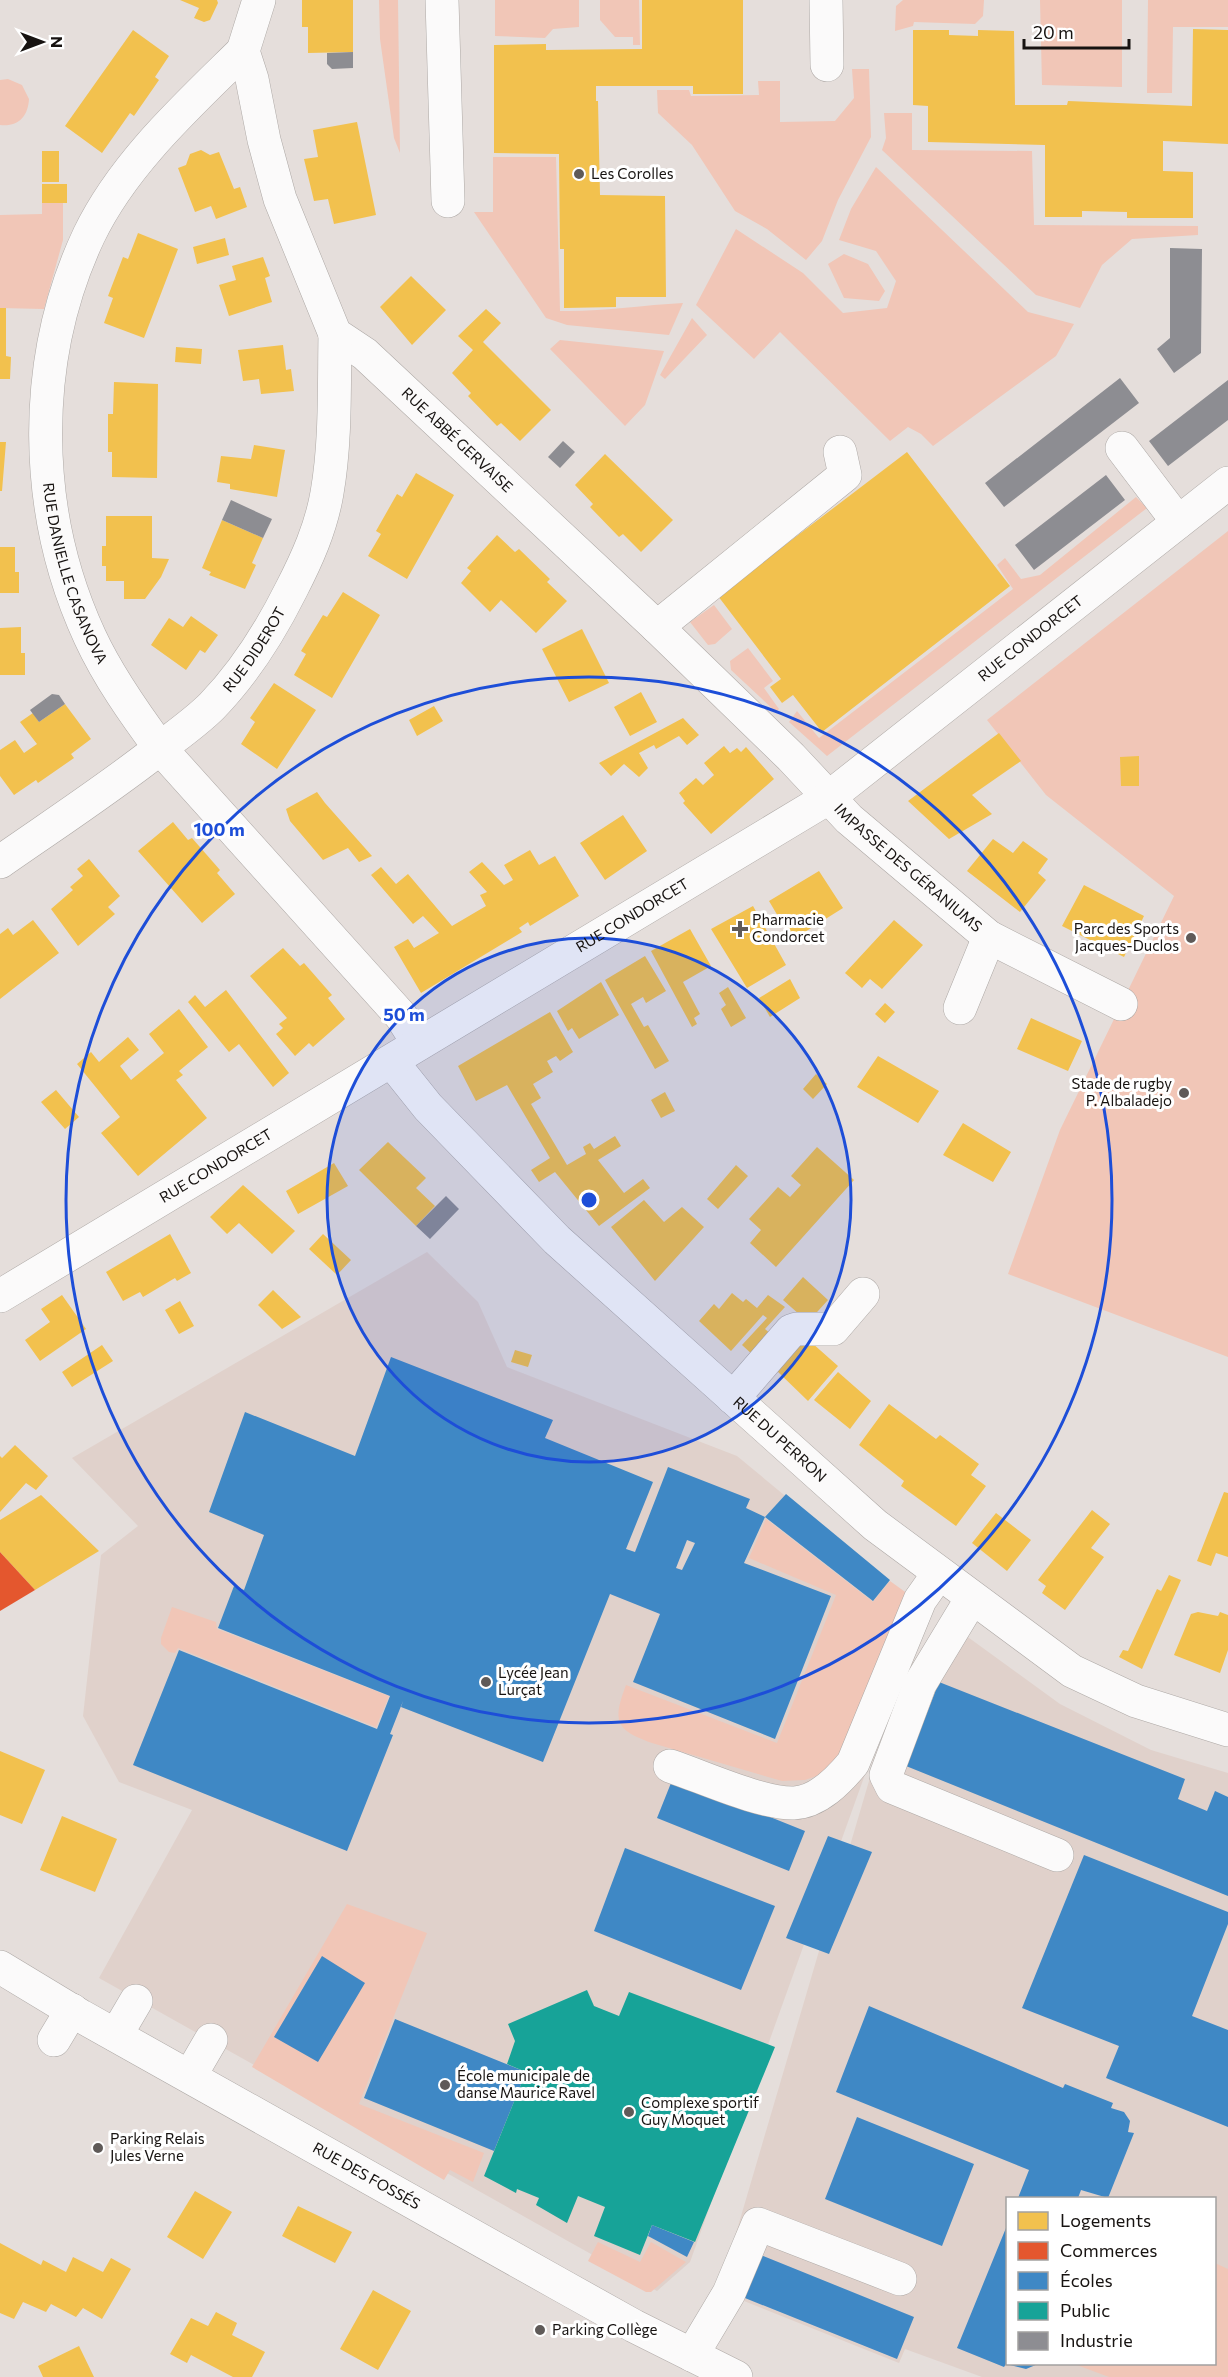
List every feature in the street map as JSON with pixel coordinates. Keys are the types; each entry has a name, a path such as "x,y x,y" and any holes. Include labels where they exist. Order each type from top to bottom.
{"street":[{"path":"259,0 243,51 252,79 264,140 280,199 335,334"},
{"path":"442,0 448,201"},
{"path":"826,0 827,65"},
{"name":"RUE DANIELLE CASANOVA","path":"243,51 164,131 121,185 90,235 62,313 48,376 45,448 50,501 69,583 90,637 111,675 160,748 401,1016 418,1042"},
{"name":"RUE ABBÉ GERVAISE","path":"335,334 365,354 657,627 791,757 828,798"},
{"name":"RUE DIDEROT","path":"0,862 160,748 212,706 250,662 279,615 305,563 319,528 327,494 333,444 335,334"},
{"path":"1122,448 1178,522"},
{"path":"657,627 845,475 840,452"},
{"name":"RUE CONDORCET","path":"0,1296 392,1062 418,1042 828,798 1228,483"},
{"name":"IMPASSE DES GÉRANIUMS","path":"828,798 849,819 989,937 1121,1004"},
{"name":"IMPASSE DES GÉRANIUMS","path":"960,1008 989,937"},
{"name":"RUE DU PERRON","path":"392,1062 428,1107 557,1240 875,1525 1072,1671 1136,1701 1228,1730"},
{"path":"733,1398 791,1331 833,1329 862,1294"},
{"path":"670,1766 774,1801 796,1803 836,1784 853,1763 920,1600 939,1573"},
{"path":"972,1598 920,1684 886,1775 892,1787 1057,1855"},
{"name":"RUE DES FOSSÉS","path":"0,1967 116,2035 634,2326 736,2377"},
{"path":"116,2035 136,2001"},
{"path":"54,2040 72,2010"},
{"path":"190,2076 211,2040"},
{"path":"692,2355 729,2293 758,2224 900,2279"}],"shaded area":[{"path":"379,0 398,0 400,153 394,138 380,39"},
{"path":"495,0 579,0 579,27 553,29 545,38 495,36"},
{"path":"600,0 639,0 640,45 633,45 633,37 615,37 600,20"},
{"path":"903,0 984,0 983,16 975,24 914,22 913,26 895,31 896,6"},
{"path":"1040,0 1122,0 1122,87 1042,85"},
{"path":"1148,0 1228,0 1228,27 1173,27 1172,93 1147,93"},
{"path":"852,69 869,69 871,137 838,200 822,241 806,260 767,229 735,211 692,145 658,113 657,90 689,90 691,96 759,95 758,81 780,81 780,122 835,121 854,98"},
{"path":"8,79 22,85 29,99 27,111 21,120 12,124 0,125 0,80"},
{"path":"884,113 912,113 912,150 1032,151 1034,225 1198,226 1198,235 1132,239 1102,265 1080,308 1036,295 882,150 886,138"},
{"path":"493,157 556,157 560,311 683,303 669,335 567,325 546,318 474,212 493,212"},
{"path":"876,167 1028,312 1074,324 1056,356 933,446 921,434 908,427 890,441 780,332 754,359 696,305 736,229 803,273 843,313 887,308 896,281 876,251 839,240 851,209"},
{"path":"42,203 63,203 63,240 44,309 0,308 0,215 42,214"},
{"path":"844,254 868,264 885,291 879,301 844,298 828,264"},
{"path":"692,318 707,335 665,379 660,375"},
{"path":"560,340 664,351 645,405 625,426 550,349"},
{"path":"1136,497 1147,508 827,756 789,722 797,711 819,738 1013,589 997,565 1005,558 1021,579 1040,575"},
{"name":"Parc des Sports Jacques-Duclos","path":"1228,531 1228,1357 1008,1274 1060,1130 1174,896 1046,795 987,720"},
{"path":"714,605 732,629 715,644 708,645 690,622"},
{"path":"748,648 773,681 764,688 779,709 776,712 731,670 730,661"},
{"path":"427,1252 478,1302 507,1367 737,1456 929,1615 872,1755 690,2262 657,2291 99,1978 192,1810 119,1782 83,1716 101,1555 138,1526 72,1458"},
{"path":"766,1519 873,1602 890,1581 908,1594 846,1754 822,1774 805,1780 782,1781 652,1743 630,1733 620,1722 618,1715 626,1685 777,1743 836,1595 749,1558"},
{"path":"172,1607 216,1622 217,1629 389,1696 376,1727 178,1648 175,1653 169,1652 161,1644 161,1638"},
{"path":"943,1619 1060,1704 1151,1750 1228,1773 1228,2377 982,2377 905,2349 899,2363 719,2291 874,1764"},
{"path":"347,1904 427,1933 359,2104 484,2153 473,2182 450,2170 444,2180 252,2067"},
{"path":"598,2242 640,2262 651,2242 686,2262 651,2292 646,2292 588,2261"},
{"path":"1216,2263 1228,2269 1228,2377 1109,2377 1077,2365 1216,2365"}],"building: Logements":[{"path":"180,0 217,0 218,3 210,20 204,22 194,18 199,8"},
{"path":"302,0 353,0 353,52 308,53 308,27 302,27"},
{"name":"Les Corolles","path":"642,0 743,0 743,94 693,94 693,86 596,86 600,195 665,196 666,297 616,297 616,307 564,308 564,249 560,249 559,154 494,153 494,45 546,44 546,50 642,49"},
{"path":"1193,29 1228,30 1228,144 1163,141 1163,171 1193,172 1193,218 1127,218 1127,212 1082,211 1082,217 1045,217 1045,145 928,142 928,106 913,105 913,30 949,30 949,35 978,36 978,30 1014,31 1015,105 1067,105 1068,101 1192,106"},
{"path":"133,30 169,56 155,77 159,80 134,116 130,113 102,153 65,126"},
{"path":"357,122 376,215 334,224 328,199 314,201 304,159 318,157 313,130"},
{"path":"201,150 210,155 219,152 234,189 240,187 247,207 216,219 211,206 195,212 178,168 186,165 190,154"},
{"path":"42,151 59,151 59,182 42,182"},
{"path":"42,184 67,184 67,203 42,203"},
{"path":"138,233 178,249 144,338 104,323 113,298 108,296 123,257 128,259"},
{"path":"225,238 229,255 197,264 193,247"},
{"path":"263,257 270,276 265,278 272,302 229,316 219,285 236,280 232,266"},
{"path":"411,276 446,310 412,345 380,307"},
{"path":"0,308 6,308 6,356 11,357 10,379 0,379"},
{"path":"486,309 501,323 483,342 551,410 520,441 501,423 497,426 468,396 471,393 452,373 473,350 458,336"},
{"path":"283,345 286,370 291,369 294,391 261,394 259,379 243,381 238,350"},
{"path":"176,347 202,349 201,364 175,362"},
{"path":"114,382 158,384 157,478 112,477 112,452 108,452 108,414 113,414"},
{"path":"0,442 6,442 2,491 0,491"},
{"path":"254,445 285,450 277,497 230,489 230,484 217,482 221,456 251,459"},
{"path":"907,452 1010,586 822,732 793,695 782,703 770,687 781,679 718,596"},
{"path":"605,454 673,520 641,552 623,534 619,537 590,507 593,504 575,485"},
{"path":"416,473 454,495 407,579 368,556 381,534 376,531 397,494 402,497"},
{"path":"106,516 152,516 152,558 169,559 161,577 145,599 124,599 124,581 106,581 106,566 102,566 102,546 106,546"},
{"path":"222,520 263,538 252,563 256,565 245,589 209,575 211,572 202,568"},
{"path":"497,535 515,552 519,549 550,579 547,582 567,601 536,633 501,600 490,612 461,583 471,571 467,568"},
{"path":"0,547 15,547 15,572 19,572 19,593 0,593"},
{"path":"343,592 380,615 332,698 294,675 306,654 301,651 323,615 327,617"},
{"path":"191,616 218,635 205,653 200,650 186,670 151,645 169,618 183,627"},
{"path":"21,627 21,653 25,653 25,675 0,675 0,628"},
{"path":"582,629 609,683 569,702 542,649"},
{"path":"274,683 316,710 277,769 241,744 255,722 250,718"},
{"path":"641,692 657,722 630,736 614,707"},
{"path":"65,704 91,739 71,754 74,758 38,783 36,780 14,795 0,776 0,750 15,740 24,753 37,744 20,722 33,713 39,722"},
{"path":"434,706 443,721 417,736 409,720"},
{"path":"683,718 699,735 687,745 679,736 656,749 654,745 639,753 648,768 639,777 624,764 611,776 599,763"},
{"path":"999,733 1021,761 972,795 992,814 949,839 908,801"},
{"path":"724,746 730,753 737,748 741,752 746,747 774,779 711,834 683,803 685,801 679,793 696,778 703,785 714,775 704,763"},
{"path":"1139,756 1139,786 1121,786 1120,757"},
{"path":"317,792 372,856 359,862 348,848 323,860 290,821 286,809"},
{"path":"623,815 647,851 605,880 580,843"},
{"path":"173,822 188,840 192,838 220,870 217,873 235,894 202,923 138,851"},
{"path":"993,839 1013,853 1023,841 1048,859 1038,873 1046,880 1020,912 967,871"},
{"path":"530,850 539,865 555,856 579,896 530,926 528,922 519,928 522,932 421,993 394,947 408,939 414,948 439,933 423,916 413,924 371,875 381,867 396,884 408,874 452,926 486,906 480,895 487,892 469,872 482,862 504,885 513,880 504,865"},
{"path":"89,859 120,896 108,907 115,914 78,946 51,909 73,890 70,887 83,876 77,869"},
{"path":"819,871 843,908 792,940 769,901"},
{"path":"1084,885 1144,916 1124,957 1062,926"},
{"path":"753,906 786,965 747,988 711,929"},
{"path":"33,920 59,953 0,999 0,934 8,928 13,935"},
{"path":"894,920 923,945 882,989 870,979 862,988 845,973"},
{"path":"690,929 711,966 683,982 700,1014 694,1018 697,1024 692,1027 651,951"},
{"path":"283,948 300,966 304,963 332,995 328,998 345,1019 313,1047 309,1043 295,1056 276,1034 283,1028 279,1024 287,1018 250,976"},
{"path":"645,956 666,991 646,1003 643,997 631,1004 644,1027 648,1025 669,1061 655,1069 605,980"},
{"path":"790,979 800,998 770,1017 759,998"},
{"path":"601,982 619,1015 579,1039 572,1028 568,1031 557,1011"},
{"path":"728,987 746,1018 731,1027 721,1009 726,1005 719,993"},
{"path":"226,990 289,1073 273,1087 239,1044 229,1052 188,1002 195,995 205,1007"},
{"path":"885,1003 895,1012 885,1023 875,1014"},
{"path":"179,1009 208,1047 179,1071 183,1075 176,1080 207,1118 138,1176 101,1133 120,1117 77,1064 91,1052 99,1062 128,1037 139,1050 120,1066 131,1080 164,1053 149,1034"},
{"path":"550,1012 573,1052 560,1061 556,1056 547,1061 553,1072 533,1084 541,1098 531,1104 567,1165 586,1154 583,1147 590,1143 594,1149 615,1136 621,1146 598,1160 624,1193 643,1179 650,1188 599,1226 555,1172 539,1182 531,1170 550,1158 507,1085 476,1101 458,1066"},
{"path":"1031,1018 1082,1041 1068,1071 1017,1049"},
{"path":"878,1056 939,1091 918,1123 857,1087"},
{"path":"816,1074 827,1084 813,1099 803,1089"},
{"path":"56,1090 79,1117 65,1129 41,1102"},
{"path":"665,1092 675,1111 661,1118 651,1100"},
{"path":"963,1123 1011,1152 993,1182 943,1155"},
{"path":"388,1142 426,1178 416,1188 435,1206 416,1226 359,1170"},
{"path":"817,1147 854,1180 776,1267 750,1243 761,1230 749,1219 778,1187 790,1197 801,1185 791,1176"},
{"path":"334,1163 348,1186 298,1214 286,1191"},
{"path":"736,1165 748,1176 718,1209 707,1199"},
{"path":"243,1185 295,1231 272,1254 239,1223 227,1234 210,1217"},
{"path":"644,1200 664,1222 682,1207 704,1227 655,1281 611,1227"},
{"path":"170,1234 191,1273 177,1281 175,1278 143,1297 140,1292 123,1301 106,1272"},
{"path":"323,1234 351,1260 337,1275 309,1249"},
{"path":"803,1277 828,1300 808,1322 783,1300"},
{"path":"273,1290 301,1317 282,1329 258,1305"},
{"path":"732,1293 743,1302 746,1299 757,1308 768,1295 785,1307 765,1329 773,1336 754,1356 742,1345 767,1318 763,1315 731,1351 699,1321 714,1304 719,1309"},
{"path":"62,1295 86,1329 40,1361 25,1340 50,1322 41,1309"},
{"path":"180,1301 194,1326 179,1334 165,1310"},
{"path":"803,1335 838,1366 808,1401 775,1369"},
{"path":"102,1345 113,1361 72,1387 62,1372"},
{"path":"515,1350 532,1355 528,1367 511,1362"},
{"path":"838,1372 871,1401 850,1429 814,1400"},
{"path":"889,1404 936,1439 940,1435 979,1464 971,1475 986,1486 956,1526 901,1486 904,1481 859,1445"},
{"path":"15,1445 48,1476 36,1490 26,1483 0,1512 0,1456 2,1458"},
{"path":"1224,1492 1228,1493 1228,1557 1216,1553 1211,1566 1197,1561"},
{"path":"41,1495 99,1551 35,1590 0,1552 0,1520"},
{"path":"1092,1510 1110,1524 1091,1548 1104,1557 1065,1610 1042,1593 1046,1586 1038,1580"},
{"path":"996,1513 1031,1540 1007,1571 972,1543"},
{"path":"1169,1575 1181,1580 1142,1669 1119,1657 1123,1650 1128,1651 1157,1589 1161,1591"},
{"path":"1198,1612 1218,1616 1220,1612 1228,1615 1228,1650 1220,1673 1174,1655 1191,1614"},
{"path":"0,1751 45,1770 22,1824 0,1815"},
{"path":"62,1816 117,1839 95,1892 40,1870"},
{"path":"195,2191 232,2212 203,2259 167,2237"},
{"path":"298,2206 352,2232 335,2263 282,2236"},
{"path":"0,2243 41,2265 43,2260 66,2272 73,2257 103,2272 111,2258 131,2269 102,2319 83,2308 76,2317 51,2304 46,2312 23,2302 14,2319 0,2313"},
{"path":"373,2290 411,2311 378,2370 340,2349"},
{"path":"216,2312 237,2323 232,2335 265,2352 252,2377 233,2377 191,2355 187,2363 170,2354 191,2318 208,2326"},
{"path":"79,2346 94,2377 43,2377 38,2366"}],"building: Commerces":[{"path":"0,1552 35,1590 0,1611"}],"building: Écoles":[{"path":"391,1357 553,1420 545,1438 653,1482 626,1549 635,1552 668,1467 750,1499 746,1508 765,1517 744,1563 831,1596 775,1739 633,1682 660,1614 610,1594 543,1762 401,1707 403,1701 390,1734 393,1735 347,1851 133,1765 179,1650 377,1729 390,1696 218,1628 234,1586 244,1590 264,1535 209,1512 245,1412 355,1456","holes":["687,1540 695,1543 682,1570 676,1568"]},
{"path":"786,1494 890,1580 873,1601 765,1517"},
{"path":"939,1682 1185,1779 1178,1799 1207,1811 1215,1791 1228,1797 1228,1896 906,1766"},
{"path":"673,1778 805,1831 789,1871 657,1818"},
{"path":"828,1836 872,1852 829,1954 786,1938"},
{"path":"625,1848 775,1906 741,1990 594,1931"},
{"path":"1084,1855 1228,1912 1228,1924 1192,2016 1228,2030 1228,2127 1106,2078 1119,2046 1022,2008"},
{"path":"322,1956 365,1983 318,2062 274,2037"},
{"path":"869,2006 1063,2088 1065,2084 1113,2103 1111,2108 1124,2112 1130,2121 1128,2132 1134,2133 1108,2197 1081,2190 1078,2197 1018,2197 1029,2170 836,2092"},
{"name":"École municipale de danse Maurice Ravel","path":"395,2019 526,2072 494,2151 364,2098"},
{"path":"857,2117 974,2164 942,2246 825,2199"},
{"path":"652,2225 694,2242 687,2257 648,2236"},
{"path":"1006,2228 1006,2364 1004,2367 957,2348"},
{"path":"756,2253 914,2317 897,2359 740,2296"},
{"path":"1010,2365 1036,2365 1026,2369"}],"building: Public":[{"name":"Complexe sportif Guy Moquet","path":"587,1990 594,2006 619,2016 629,1992 775,2047 695,2242 652,2225 640,2255 594,2236 605,2207 578,2196 567,2223 536,2205 539,2198 517,2189 516,2193 484,2176 526,2072 507,2064 515,2041 508,2024"}],"building: Industrie":[{"path":"353,52 353,68 332,69 327,64 327,53"},
{"path":"1170,248 1202,249 1201,353 1174,373 1157,349 1170,338"},
{"path":"1120,378 1139,403 1004,507 985,483"},
{"path":"1228,380 1228,420 1168,466 1149,441"},
{"path":"563,441 575,452 560,468 548,457"},
{"path":"1106,475 1125,500 1034,570 1015,545"},
{"path":"231,500 272,519 263,538 222,520"},
{"path":"52,694 59,695 65,704 39,722 30,710"},
{"path":"446,1196 459,1209 430,1239 416,1226"}],"place":[{"name":"Les Corolles","path":"579,174"},
{"name":"Pharmacie Condorcet","path":"740,929"},
{"name":"Parc des Sports Jacques-Duclos","path":"1191,938"},
{"name":"Stade de rugby P. Albaladejo","path":"1184,1093"},
{"name":"Lycée Jean Lurçat","path":"486,1682"},
{"name":"École municipale de danse Maurice Ravel","path":"445,2085"},
{"name":"Complexe sportif Guy Moquet","path":"629,2112"},
{"name":"Parking Relais Jules Verne","path":"98,2148"},
{"name":"Parking Collège","path":"540,2330"}]}
